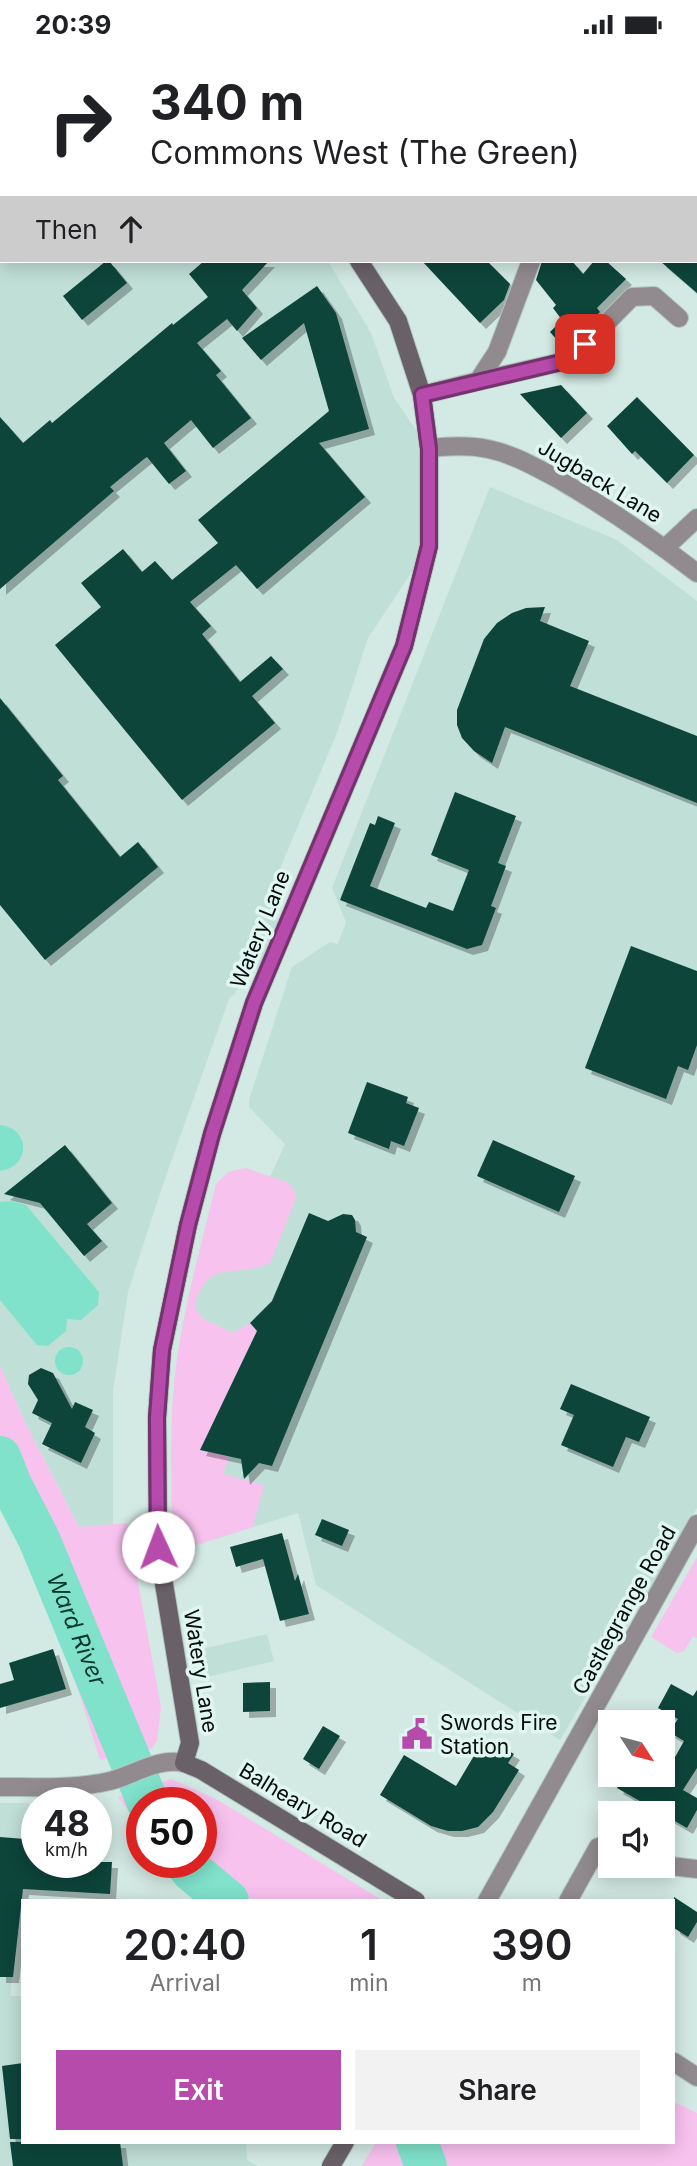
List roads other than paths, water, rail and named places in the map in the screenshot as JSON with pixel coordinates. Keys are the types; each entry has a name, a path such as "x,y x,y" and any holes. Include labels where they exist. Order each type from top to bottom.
{"main road":[{"name":"Watery Lane","path":"184,1763 190,1744 156,1524 157,1418 162,1350 171,1303 212,1134 254,1003 404,646 429,546 429,449 422,395 398,321 360,263"},
{"name":"Balheary Road","path":"184,1763 201,1770 413,1899"},
{"path":"331,2166 344,2144"}],"street":[{"path":"478,381 497,352 530,263"},
{"path":"422,395 570,360 632,297 654,296 679,318"},
{"name":"Jugback Lane","path":"429,449 450,446 488,449 523,460 583,494 665,548 697,573"},
{"path":"665,548 697,518"},
{"name":"Castlegrange Road","path":"488,1899 697,1524"},
{"name":"Balheary Road","path":"0,1787 111,1781 161,1763 184,1763"},
{"path":"569,1899 598,1847"},
{"path":"675,1866 697,1869"},
{"path":"675,2063 697,2077"}],"waterway":[{"name":"Ward River","path":"0,1457 39,1539 141,1787"},
{"name":"Ward River","path":"200,1878 226,1899"},
{"name":"Ward River","path":"418,2144 426,2166"}],"place":[{"name":"Swords Fire Station","path":"417,1734"}]}
